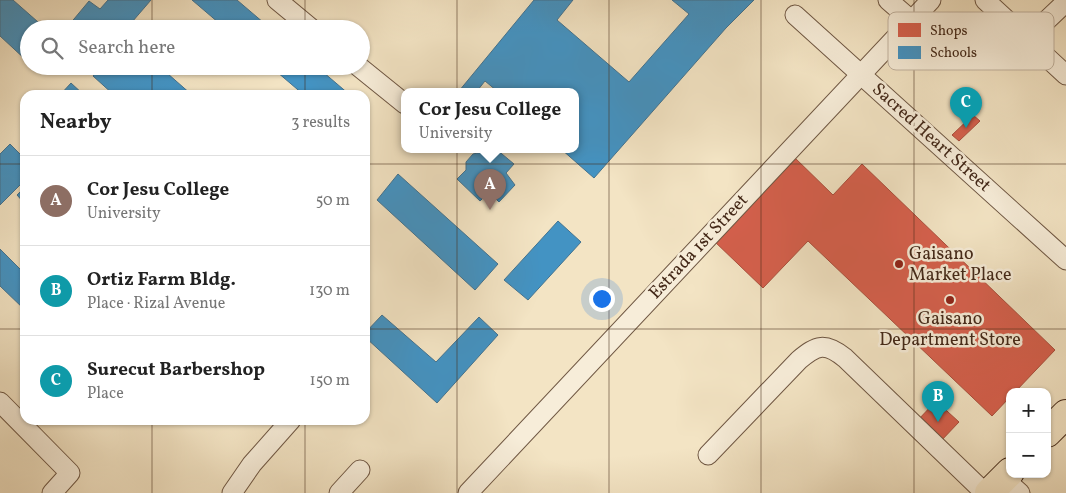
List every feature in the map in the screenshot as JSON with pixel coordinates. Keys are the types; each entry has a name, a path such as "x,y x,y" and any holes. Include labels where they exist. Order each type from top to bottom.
{"main road":[{"path":"1051,429 1066,414"}],"street":[{"path":"277,0 301,20"},
{"path":"888,0 902,12"},
{"name":"Estrada 1st Street","path":"919,12 931,0"},
{"path":"985,0 998,12"},
{"path":"1054,13 1066,2"},
{"name":"Sacred Heart Street","path":"795,15 1066,260"},
{"name":"Estrada 1st Street","path":"468,493 888,45"},
{"path":"1054,64 1066,75"},
{"path":"369,75 401,101"},
{"path":"708,454 799,360 812,349 820,346 828,347 844,358 1001,486"},
{"path":"0,402 20,422"},
{"path":"23,425 70,472 52,493"},
{"path":"232,493 268,444 286,425"},
{"path":"339,493 360,470"}],"building: Shops":[{"path":"973,115 980,121 959,141 952,135"},
{"name":"Gaisano Market Place","path":"793,156 833,195 862,164 1055,350 1019,388 1006,388 1006,401 992,416 808,241 763,288 713,240"},
{"path":"936,401 959,422 939,443 917,421"}],"building: Schools":[{"path":"0,0 13,0 36,20 20,20 20,55 0,36"},
{"path":"108,0 151,0 134,20 73,20 89,1 100,9"},
{"path":"192,0 237,0 260,20 215,20"},
{"path":"534,0 573,0 557,20 629,82 689,14 672,0 754,0 726,28 594,178 566,153 579,153 579,88 493,88 485,81 479,88 461,88"},
{"path":"169,75 186,90 108,90 93,76"},
{"path":"281,75 327,75 344,90 298,90"},
{"path":"71,83 79,90 65,90"},
{"path":"10,144 20,154 20,185 0,205 0,154"},
{"path":"501,153 514,164 506,173 515,185 499,202 489,192 480,201 457,179 466,170 466,162 473,154"},
{"path":"398,174 498,264 475,290 377,200"},
{"path":"558,221 581,242 528,300 504,280"},
{"path":"0,249 20,269 20,305 0,286"},
{"path":"382,315 436,362 479,317 498,335 437,403 370,342 370,328"}],"place":[{"name":"Surecut Barbershop","path":"966,128"},
{"name":"Cor Jesu College","path":"490,210"},
{"name":"Gaisano Market Place","path":"899,264"},
{"name":"Gaisano Department Store","path":"950,300"},
{"name":"Ortiz Farm Bldg.","path":"938,422"}]}
